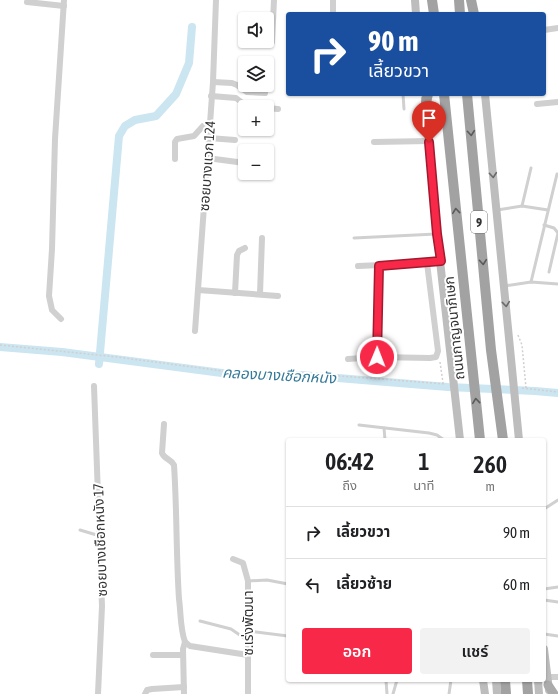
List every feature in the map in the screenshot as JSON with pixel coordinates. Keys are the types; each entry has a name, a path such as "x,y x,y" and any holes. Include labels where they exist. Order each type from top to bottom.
{"highway":[{"path":"429,0 429,12"},
{"path":"432,0 434,12"},
{"path":"459,0 460,12"},
{"path":"471,0 474,12"},
{"name":"ถนนกาญจนาภิเษก","path":"444,96 480,438"},
{"name":"9","path":"468,96 491,350 502,438"},
{"path":"505,682 506,694"},
{"path":"527,682 528,694"}],"main road":[{"path":"415,0 416,12"},
{"path":"475,0 475,12"},
{"path":"485,96 519,438"},
{"path":"426,97 437,234 460,438"},
{"path":"546,667 548,685 554,694"},
{"path":"483,682 485,694"},
{"path":"496,682 497,694"},
{"path":"538,682 539,694"}],"street":[{"name":"ซอยบางแวก 124","path":"194,331 213,82 216,0"},
{"path":"273,12 274,0"},
{"path":"333,0 333,12"},
{"path":"27,2 64,3 55,139 52,249 49,296 52,310 61,319"},
{"path":"546,30 558,28"},
{"path":"213,82 232,83 247,92 265,93"},
{"path":"212,96 236,98 239,100"},
{"path":"537,104 558,102"},
{"path":"274,109 278,110"},
{"path":"175,159 175,142 177,139 194,136 203,126 210,125"},
{"path":"209,138 235,140"},
{"path":"374,142 429,142"},
{"path":"207,158 238,162"},
{"path":"260,294 262,238"},
{"path":"235,293 237,255 239,251 245,248"},
{"path":"358,266 379,266 441,261"},
{"path":"348,359 377,357 436,357 438,352 426,263"},
{"path":"377,357 379,266"},
{"path":"198,290 278,296"},
{"name":"ซอยบางเชือกหนัง 17","path":"94,386 102,606 98,694"},
{"path":"164,424 162,453 163,456 172,461 174,465 177,569 184,642 184,694"},
{"name":"ซ.เร่งพัฒนา","path":"233,560 243,563 248,581 248,694"},
{"path":"184,642 190,646 248,655"},
{"path":"153,655 183,655"},
{"path":"548,685 558,677"},
{"path":"145,694 147,690 152,689 184,687"}],"lane":[{"path":"403,96 404,109"},
{"path":"522,206 531,168"},
{"path":"532,282 557,174"},
{"path":"496,210 522,206 548,210"},
{"path":"544,225 554,228 558,233 549,272"},
{"path":"354,238 437,234"},
{"path":"504,286 532,282 558,284"},
{"path":"359,425 429,433 441,438"},
{"path":"384,428 385,438"},
{"path":"546,508 558,500"},
{"path":"80,530 100,536"},
{"path":"248,581 267,580 286,584"},
{"path":"546,589 558,587"},
{"path":"546,600 558,602"},
{"path":"200,621 231,629 248,641"},
{"path":"248,631 286,636"},
{"path":"546,634 557,635"},
{"path":"386,682 387,694"},
{"path":"393,694 396,682"},
{"path":"449,694 451,682"}],"path":[{"path":"518,335 522,345 526,388"},
{"path":"0,345 117,357 238,373 300,373 451,384"},
{"path":"438,352 443,383"},
{"path":"521,388 558,392"}],"waterway":[{"path":"99,364 119,136 125,126 135,120 156,116 176,94 189,63 192,27"},
{"name":"คลองบางเชือกหนัง","path":"0,347 62,352 237,375 301,375 448,387 558,393"}],"route":[{"path":"377,357 379,266 441,261 437,234 429,142"}]}
